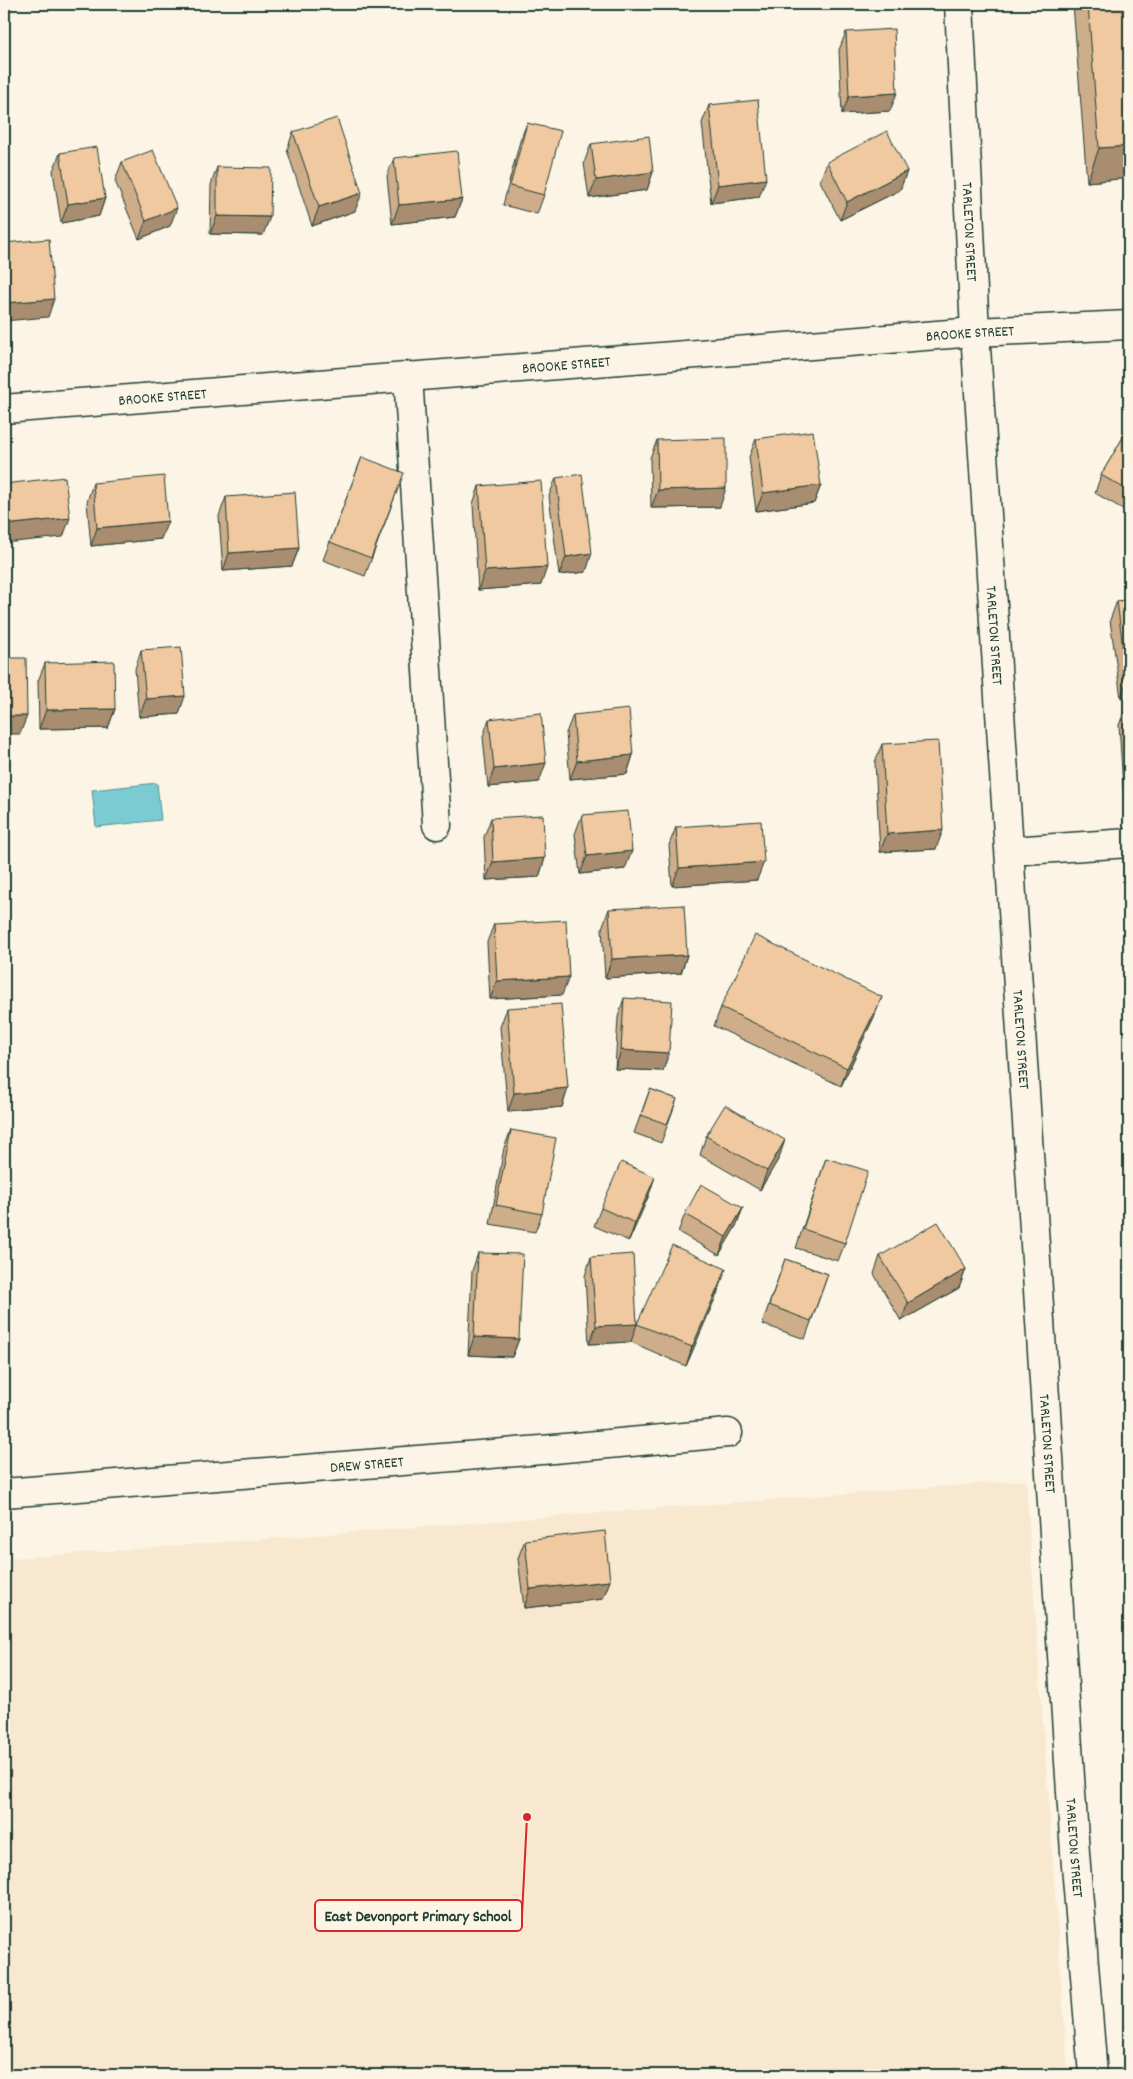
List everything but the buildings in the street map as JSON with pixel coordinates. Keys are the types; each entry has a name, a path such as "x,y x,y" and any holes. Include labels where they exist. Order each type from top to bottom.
{"street":[{"name":"TARLETON STREET","path":"959,4 976,332 1074,1853 1094,2075"},
{"name":"BROOKE STREET","path":"4,409 976,332 1129,325"},
{"path":"408,376 437,825"},
{"path":"1010,851 1129,843"},
{"name":"DREW STREET","path":"4,1493 554,1449 728,1433"}],"shaded area":[{"path":"1026,1480 1068,2075 4,2075 4,1559"}],"water":[{"path":"157,783 161,820 96,827 92,790"}],"place":[{"name":"East Devonport Primary School","path":"527,1817"}]}
